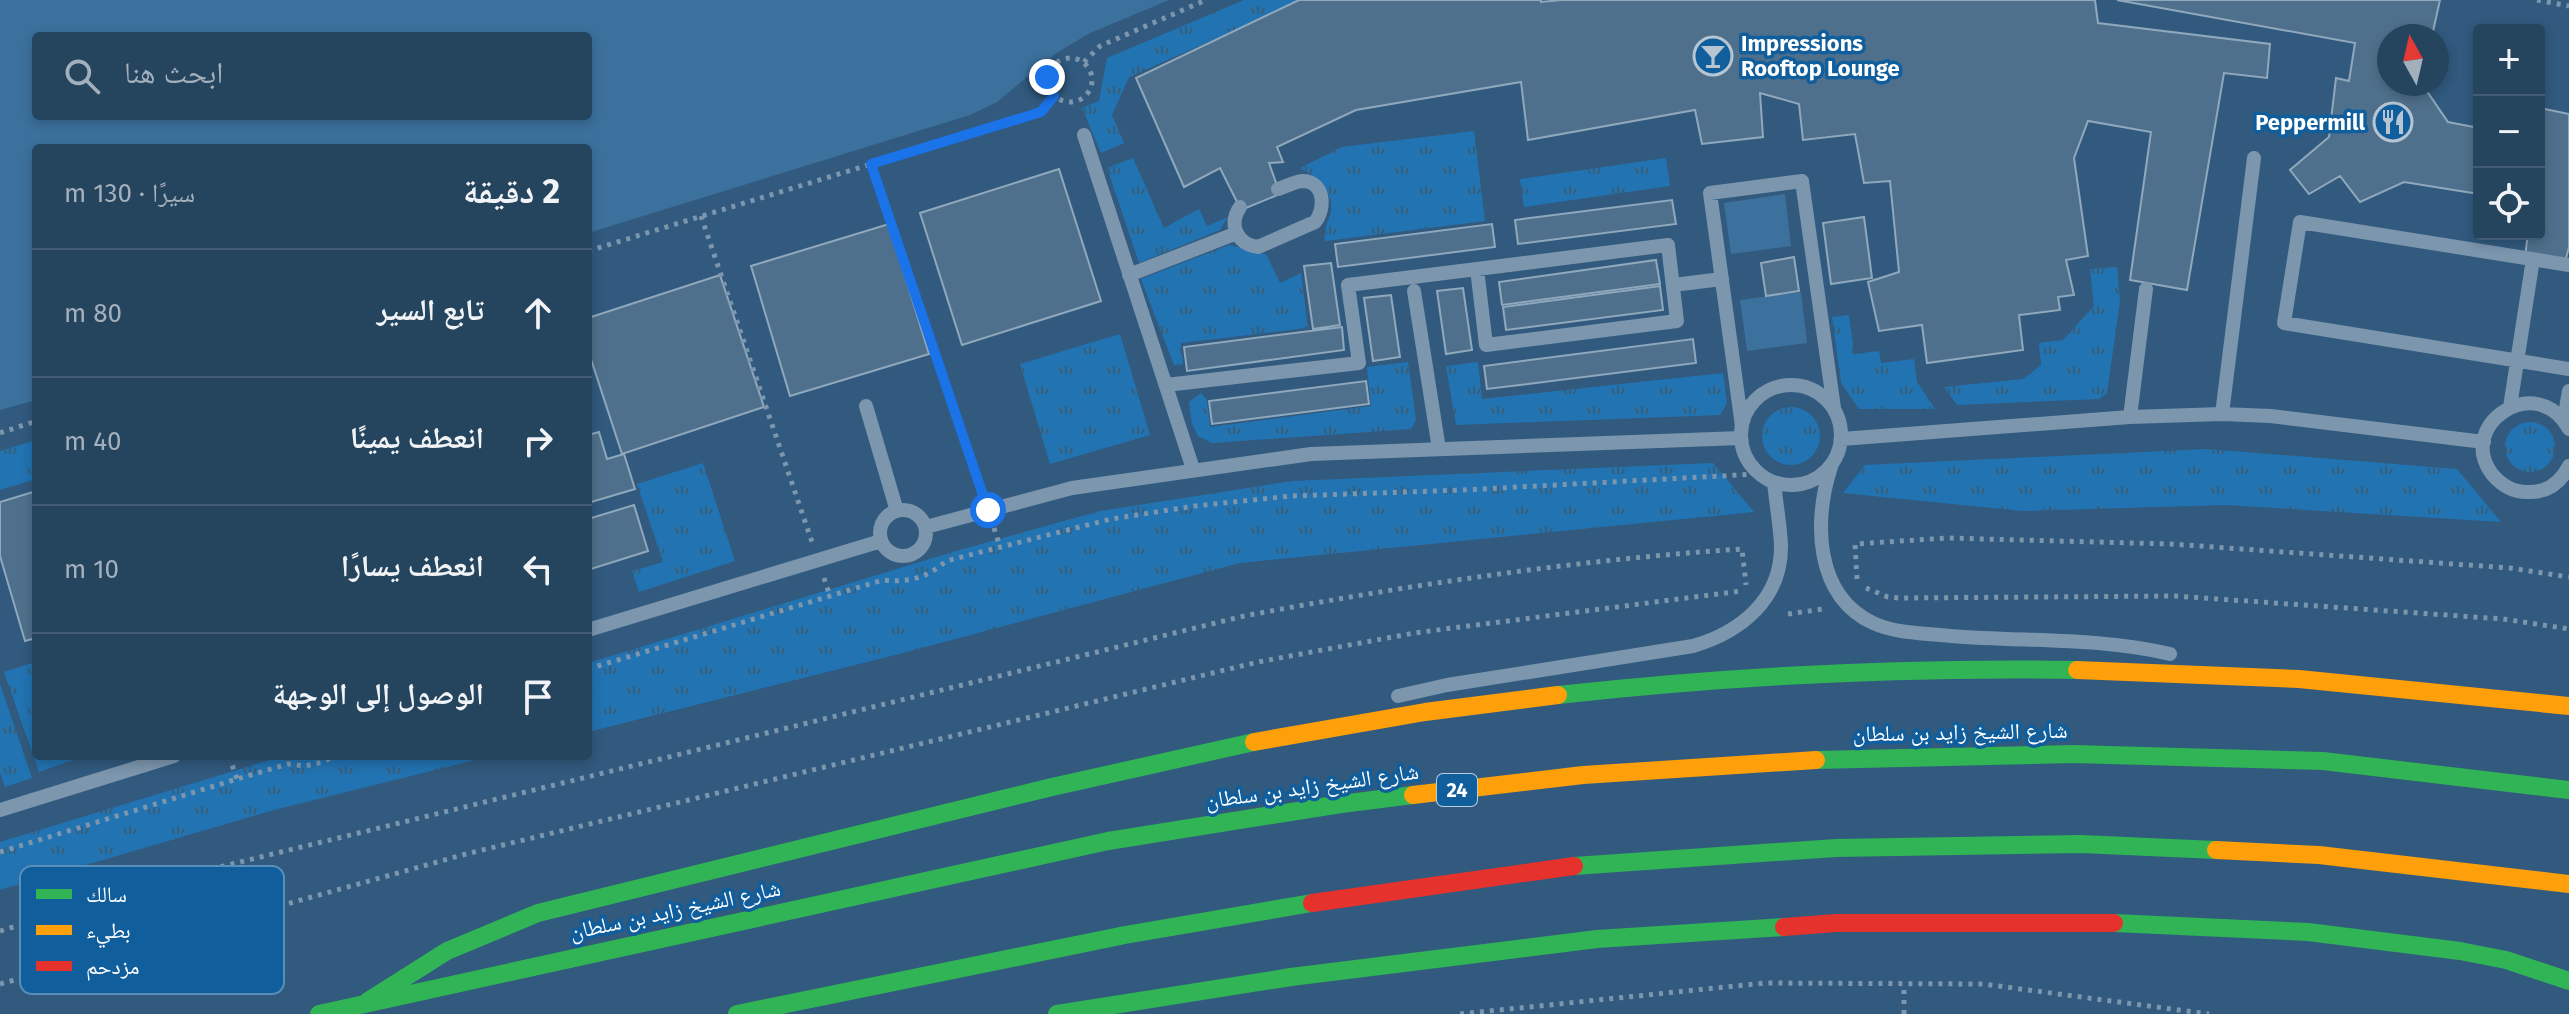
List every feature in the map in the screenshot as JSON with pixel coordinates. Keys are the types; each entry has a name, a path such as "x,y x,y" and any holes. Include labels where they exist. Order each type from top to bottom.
{"main road":[{"path":"364,1003 447,951 538,913 1168,758 1305,731 1426,712 1548,696 1796,677 2039,670 2231,675 2569,706"},
{"name":"شارع الشيخ زايد بن سلطان","path":"319,1014 1108,841 1341,804 1583,775 1830,759 2073,754 2323,761 2569,790"},
{"path":"737,1014 1141,932 1359,895 1598,863 1836,848 2081,844 2319,855 2569,884"},
{"path":"1057,1014 1291,977 1597,939 1836,923 2074,921 2308,932 2460,951 2569,971"},
{"path":"2506,960 2569,981"}],"lane":[{"path":"1084,135 1193,469"},
{"path":"2222,414 2254,158"},
{"path":"1240,207 1234,221 1237,233 1243,242 1258,247 1315,222 1320,216 1323,210 1321,195 1311,184 1304,181 1278,189"},
{"path":"1831,467 1805,483 1789,485 1774,482 1760,474 1749,462 1742,432 1710,193 1802,181 1834,408 1842,439 1831,467 1821,512 1829,578 1848,607 1889,629 2139,647 2187,659 2231,675"},
{"path":"2569,265 2300,222 2284,323 2569,369"},
{"path":"1129,275 1237,233"},
{"path":"1166,385 1359,363 1348,285 1668,245 1677,321 1486,345 1477,269"},
{"path":"2510,407 2533,259"},
{"path":"1673,285 1722,279"},
{"path":"2130,417 2146,289"},
{"path":"1414,291 1439,449"},
{"path":"1742,432 1744,417 1752,403 1764,392 1779,386 1795,384 1810,388 1834,408"},
{"path":"2567,425 2569,391"},
{"path":"2567,425 2553,410 2539,404 2524,403 2510,407 2497,415 2488,427 2484,456 2499,481 2511,489 2525,492 2540,491 2554,485 2569,466"},
{"path":"866,406 897,511"},
{"path":"1842,439 2130,417 2222,414 2271,416 2484,442"},
{"path":"926,527 1072,488 1311,454 1742,432"},
{"path":"1387,699 1447,685 1693,646 1729,633 1757,610 1774,580 1781,546 1774,482"},
{"path":"910,510 926,527 924,542 914,553 906,556 891,552 881,541 884,520 897,511 910,510"},
{"path":"592,629 881,541"},
{"path":"1305,731 1351,711"},
{"path":"0,810 161,760"}],"path":[{"path":"1084,62 1100,46 1206,0"},
{"path":"2537,0 2569,6"},
{"path":"1069,57 1084,62 1092,75 1090,90 1085,96 1070,102 1054,96 1047,77 1052,65 1069,57"},
{"path":"592,250 1041,112 1054,96"},
{"path":"871,164 1000,547"},
{"path":"701,216 830,596"},
{"path":"0,433 32,422"},
{"path":"592,668 883,580 915,580 946,561 1111,519 1291,496 1760,474"},
{"path":"2569,577 2510,568 2171,544 1947,538 1855,544 1857,583 1888,597 2175,596 2503,619 2569,629"},
{"path":"224,866 1258,613 1402,586 1631,556 1742,549 1746,590 1414,633 1258,662 466,854 284,905"},
{"path":"1788,614 1824,609"},
{"path":"230,760 237,779"},
{"path":"0,852 288,764 305,766 327,760"},
{"path":"0,931 20,925"},
{"path":"0,984 20,978"},
{"path":"1460,1014 1765,983 1983,984 2209,1014"},
{"path":"1904,984 1904,1014"}],"green space":[{"path":"1244,0 1303,0 1129,77 1112,115 1124,143 1101,153 1082,108 1099,101 1107,58"},
{"path":"1474,131 1485,221 1325,241 1331,200 1319,181 1300,168 1342,147"},
{"path":"1133,158 1164,228 1199,209 1207,226 1228,217 1220,230 1139,263 1107,168"},
{"path":"1666,158 1670,186 1524,207 1520,179"},
{"path":"1229,245 1266,254 1280,283 1301,273 1308,328 1181,343 1183,364 1174,365 1141,279"},
{"path":"2117,267 2120,301 2107,393 2099,399 1957,405 1944,387 2023,379 2041,365 2039,343 2063,340 2094,306 2090,269"},
{"path":"1849,315 1854,354 1879,351 1881,363 1914,359 1917,382 1935,409 1859,409 1841,383 1832,317"},
{"path":"1120,334 1150,435 1050,464 1020,364"},
{"path":"1408,362 1416,420 1411,429 1212,443 1198,436 1192,424 1189,402 1201,393 1207,400 1210,427 1371,406 1367,367"},
{"path":"1478,362 1482,399 1723,373 1727,403 1720,415 1456,425 1446,366"},
{"path":"1791,407 1812,415 1820,436 1812,457 1791,465 1770,457 1762,436 1770,415"},
{"path":"2530,422 2548,429 2555,447 2548,465 2530,472 2512,465 2505,447 2512,429"},
{"path":"32,441 32,480 0,490 0,451"},
{"path":"2207,449 2457,469 2501,522 2226,505 2022,511 1843,493 1865,465"},
{"path":"703,463 735,561 639,592 632,571 663,562 637,484"},
{"path":"1713,463 1754,512 1240,563 903,653 592,731 592,662 956,551 1100,511 1293,481"},
{"path":"32,663 32,752 4,672"},
{"path":"0,684 32,778 5,787 0,773"},
{"path":"35,760 73,760 39,772"},
{"path":"270,760 475,760 274,810 82,866 20,866 20,884 0,890 0,842"}],"shaded area":[{"path":"0,0 1169,0 1088,34 1055,54 997,102 970,115 592,232 592,144 32,144 32,401 0,410"},
{"path":"1785,194 1791,246 1731,254 1724,203"},
{"path":"1801,292 1807,343 1747,351 1740,300"}],"building":[{"path":"1299,0 2095,0 2098,23 2270,44 2267,78 2224,73 2187,290 2130,280 2151,132 2088,121 2074,158 2088,256 2066,260 2074,295 2058,297 2060,310 2019,315 2023,350 1927,363 1922,325 1879,331 1868,282 1899,272 1890,181 1864,183 1855,134 1803,140 1799,104 1760,93 1763,137 1702,144 1695,110 1528,140 1521,82 1356,110 1277,147 1283,162 1269,163 1280,194 1241,210 1220,168 1184,187 1136,78"},
{"path":"2117,0 2440,0 2435,24 2377,24 2377,96 2430,96 2448,122 2473,127 2473,193 2404,182 2360,202 2340,176 2309,194 2290,170 2329,137 2336,78 2349,81 2355,43"},
{"path":"2545,109 2569,114 2569,247 2565,262 2525,256 2527,240 2545,240"},
{"path":"1059,169 1101,301 962,345 920,213"},
{"path":"1672,200 1676,224 1518,244 1515,220"},
{"path":"1864,217 1872,278 1831,284 1823,223"},
{"path":"889,224 929,354 790,396 751,266"},
{"path":"1492,224 1495,247 1338,267 1335,244"},
{"path":"1794,257 1799,291 1766,296 1761,263"},
{"path":"1656,260 1660,284 1502,305 1499,282"},
{"path":"1331,263 1340,325 1313,329 1304,266"},
{"path":"720,275 764,407 622,454 592,362 592,317"},
{"path":"1660,286 1663,310 1506,330 1503,307"},
{"path":"1463,288 1472,350 1446,354 1437,291"},
{"path":"1391,295 1400,357 1373,361 1364,298"},
{"path":"1342,327 1344,350 1187,371 1184,347"},
{"path":"1693,339 1696,363 1487,389 1484,366"},
{"path":"1366,381 1369,404 1212,424 1209,401"},
{"path":"599,432 607,459 624,454 635,489 592,502 592,434"},
{"path":"32,492 32,639 25,641 0,556 0,502"},
{"path":"634,505 648,551 592,569 592,518"}],"traffic: fast":[{"path":"1558,695 1817,674 2077,670"},
{"path":"368,1001 447,951 538,913 1052,787 1254,742"},
{"path":"1816,760 2073,754 2323,761 2569,790"},
{"path":"319,1014 1108,841 1413,795"},
{"path":"1574,866 1836,848 2081,844 2216,850"},
{"path":"737,1014 1125,935 1312,903"},
{"path":"2114,923 2308,932 2460,951 2506,960 2569,981"},
{"path":"1057,1014 1291,977 1597,939 1784,927"}],"traffic: slow":[{"path":"2077,670 2299,679 2569,706"},
{"path":"1254,742 1425,712 1558,695"},
{"path":"1413,795 1583,775 1816,760"},
{"path":"2216,850 2319,855 2569,884"}],"traffic: jam":[{"path":"1312,903 1574,866"},
{"path":"1784,927 1836,923 2114,923"}],"place":[{"name":"Impressions Rooftop Lounge","path":"1713,56"},
{"name":"Peppermill","path":"2393,122"}],"route":[{"path":"988,510 871,164 1041,112 1054,96 1047,77"}]}
